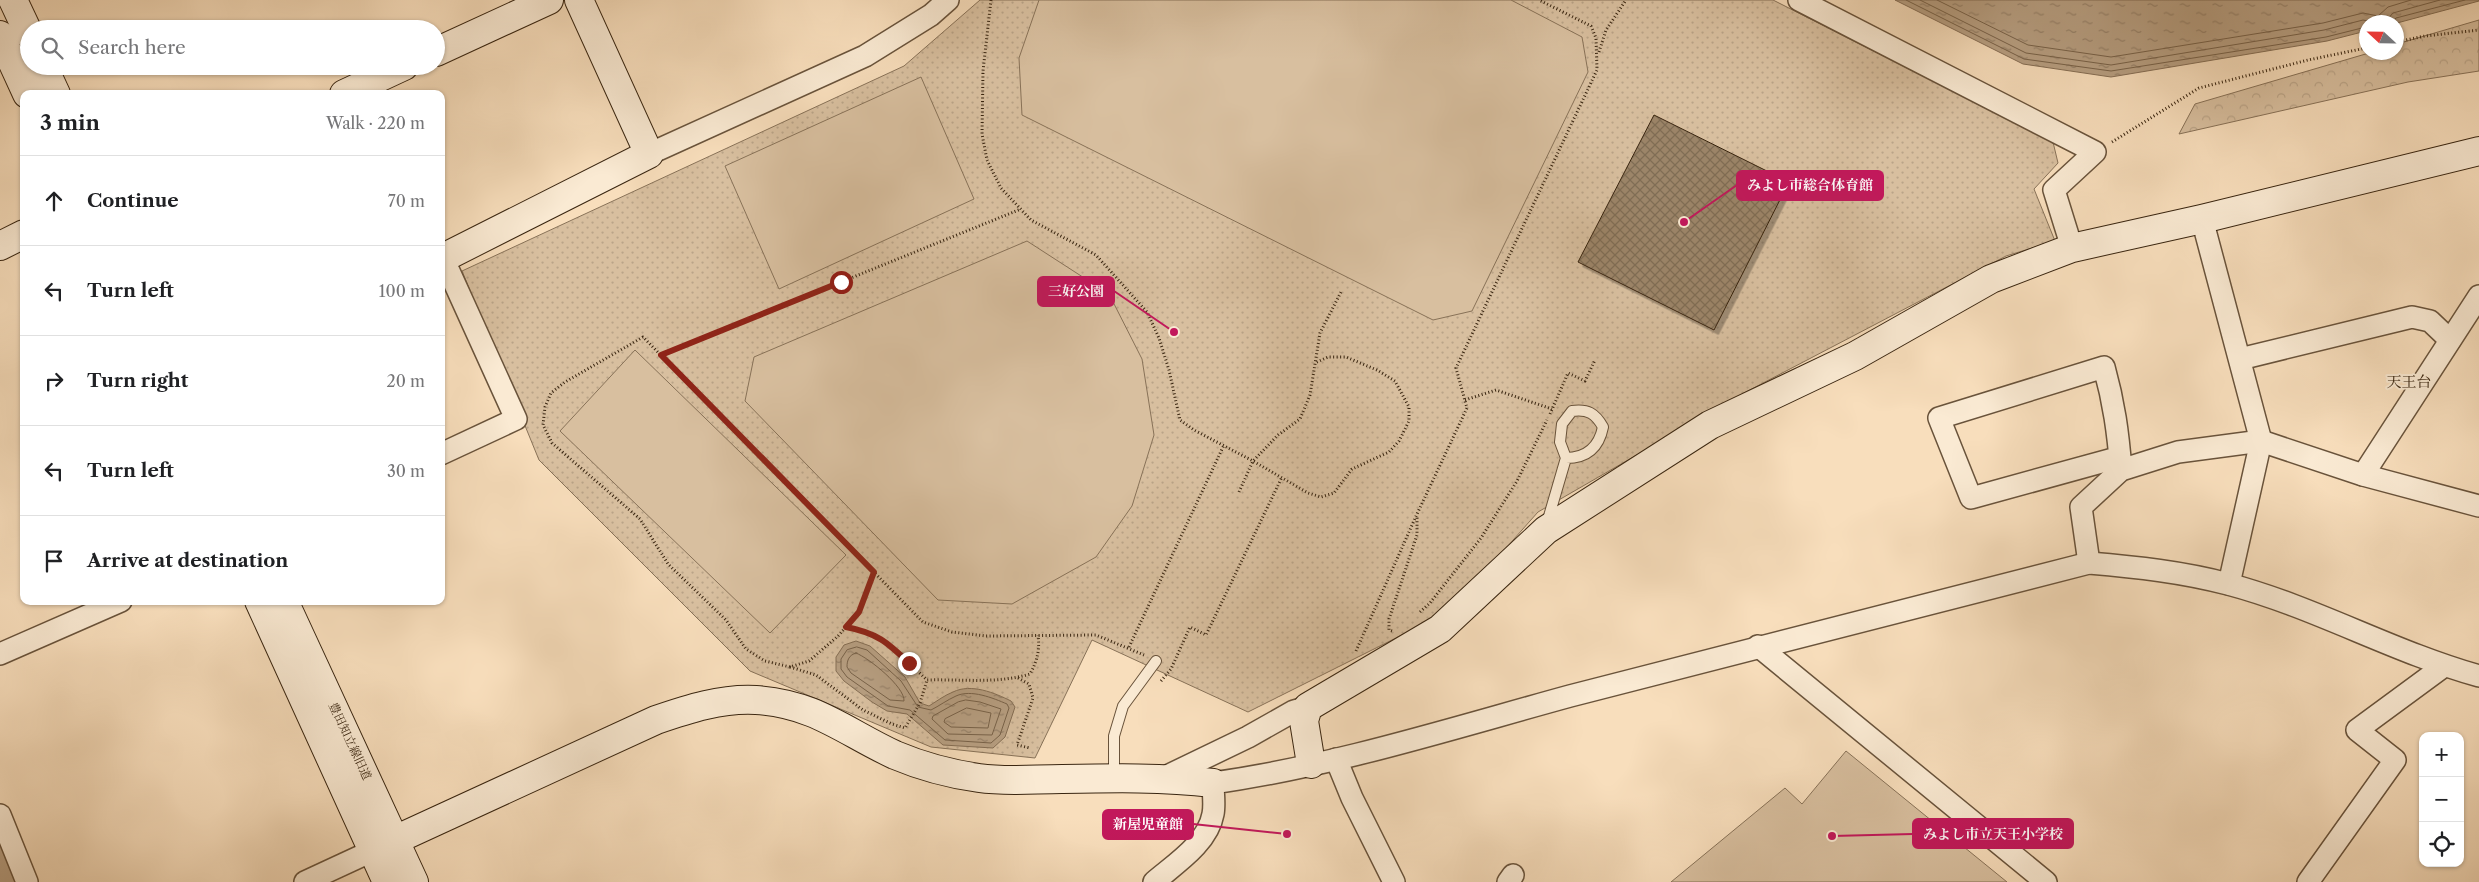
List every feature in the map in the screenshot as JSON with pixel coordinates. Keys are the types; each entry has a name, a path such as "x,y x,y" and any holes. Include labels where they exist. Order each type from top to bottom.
{"street":[{"path":"13,0 22,20"},
{"path":"445,48 549,0"},
{"path":"579,0 649,154"},
{"path":"445,257 649,154 865,56 932,15 948,0"},
{"path":"1799,0 2095,152 2054,190 2072,248"},
{"path":"0,35 25,90"},
{"path":"47,75 54,90"},
{"path":"353,90 385,75"},
{"path":"1163,778 1248,737 1294,711 1308,707 1440,629 1546,530 1710,425 1855,356 1991,280 2072,248 2202,219 2479,151"},
{"path":"2202,219 2261,441 2229,584"},
{"path":"0,246 20,236"},
{"path":"445,265 516,419 445,452"},
{"path":"2363,475 2479,296"},
{"path":"2240,359 2412,317 2430,321 2450,340"},
{"path":"2089,563 2081,507 2120,464 2114,405 2104,367 1939,418 1971,498 2120,464 2178,452 2261,441 2363,475 2479,506"},
{"path":"306,882 656,720 694,708 730,701 754,700 797,707 829,719 895,755 920,764 980,778 1163,778 1213,783 1256,777 1323,761 1758,646 2089,563 2144,568 2229,584 2337,622 2444,666 2479,676"},
{"path":"0,654 112,605"},
{"name":"豊田知立線旧道","path":"261,605 384,846 414,882"},
{"name":"豊田知立線旧道","path":"286,605 384,846 387,882"},
{"path":"1758,646 2046,882"},
{"path":"2308,882 2395,760 2357,730 2444,666"},
{"path":"1308,707 1304,721 1323,761 1352,798 1394,882"},
{"path":"1154,882 1198,842 1209,828 1214,813 1213,783"},
{"path":"0,814 27,882"}],"lane":[{"path":"1546,530 1566,458 1560,442 1562,424 1572,411 1586,410 1596,415 1603,427 1601,440 1593,450 1580,456 1566,458"},
{"path":"1114,778 1114,736 1123,706 1156,661"}],"path":[{"path":"991,0 983,70 982,134 987,160 1001,188 1031,220 1096,255 1147,312 1159,338 1170,370 1180,420 1194,430 1308,493 1321,497 1334,493 1352,468 1389,452 1399,441 1408,421 1409,407 1395,381 1378,370 1346,357 1328,357 1315,363"},
{"path":"1355,654 1417,514 1467,408 1456,368 1598,70 1596,38 1591,26 1539,0"},
{"path":"1598,52 1606,30 1626,0"},
{"path":"2404,40 2479,30"},
{"path":"2095,152 2199,88 2308,60 2359,49"},
{"path":"661,355 1021,209"},
{"path":"1239,492 1253,461 1278,435 1300,418 1310,395 1320,333 1341,292"},
{"path":"927,680 920,703 905,728 863,710 816,675 765,661 746,649 726,620 668,564 640,519 552,442 544,425 545,407 551,393 565,382 643,337 923,622 952,632 986,636 1096,635 1129,647 1171,669"},
{"path":"1417,615 1430,603 1481,538 1517,481 1568,373 1585,381 1595,360"},
{"path":"1465,400 1496,390 1552,409"},
{"path":"1129,647 1224,446"},
{"path":"1156,686 1171,669 1190,627 1206,635 1282,477"},
{"path":"1397,632 1389,630 1389,619 1418,535 1417,514"},
{"path":"790,667 809,661 846,627 859,612 874,572"},
{"path":"846,627 868,631 890,645 927,680 1018,678 1030,674 1037,660 1040,646 1038,635"},
{"path":"1018,678 1029,684 1033,698 1017,745 1030,748"}],"green space":[{"path":"980,0 1773,0 2053,142 2058,163 2034,189 2055,241 2006,256 1744,393 1538,512 1450,611 1248,712 1092,640 1035,758 931,747 750,671 539,460 462,271 904,66"},
{"path":"1039,0 1511,0 1582,37 1588,72 1472,311 1433,320 1022,115 1019,58"},
{"path":"2479,20 2479,71 2408,82 2179,134 2195,104 2359,56 2359,60 2404,60 2404,42"},
{"path":"921,77 974,199 779,289 725,166"},
{"path":"1027,241 1109,294 1142,359 1154,435 1132,506 1096,557 1012,604 938,600 745,401 754,357"},
{"path":"635,350 846,555 770,633 560,431"},
{"path":"1846,751 2007,882 1671,882 1785,788 1802,804"}],"water":[{"path":"1895,0 2479,0 2404,21 2404,15 2359,15 2359,33 2327,41 2111,77 2023,64"},
{"path":"856,641 870,646 905,677 920,703 929,706 950,693 967,688 990,692 1011,701 1015,707 1005,737 993,748 943,745 907,714 887,711 872,702 844,681 836,671 836,657 844,645"}],"building":[{"path":"1654,115 1789,182 1714,330 1578,262"}],"waterway":[{"path":"0,845 15,882"}],"place":[{"name":"みよし市総合体育館","path":"1684,222"},
{"name":"三好公園","path":"1174,332"},
{"name":"新屋児童館","path":"1287,834"},
{"name":"みよし市立天王小学校","path":"1832,836"}],"district":[{"name":"天王台","path":"2409,382"}],"route":[{"path":"841,282 661,355 874,572 859,612 846,627 868,631 890,645 909,663"}]}
